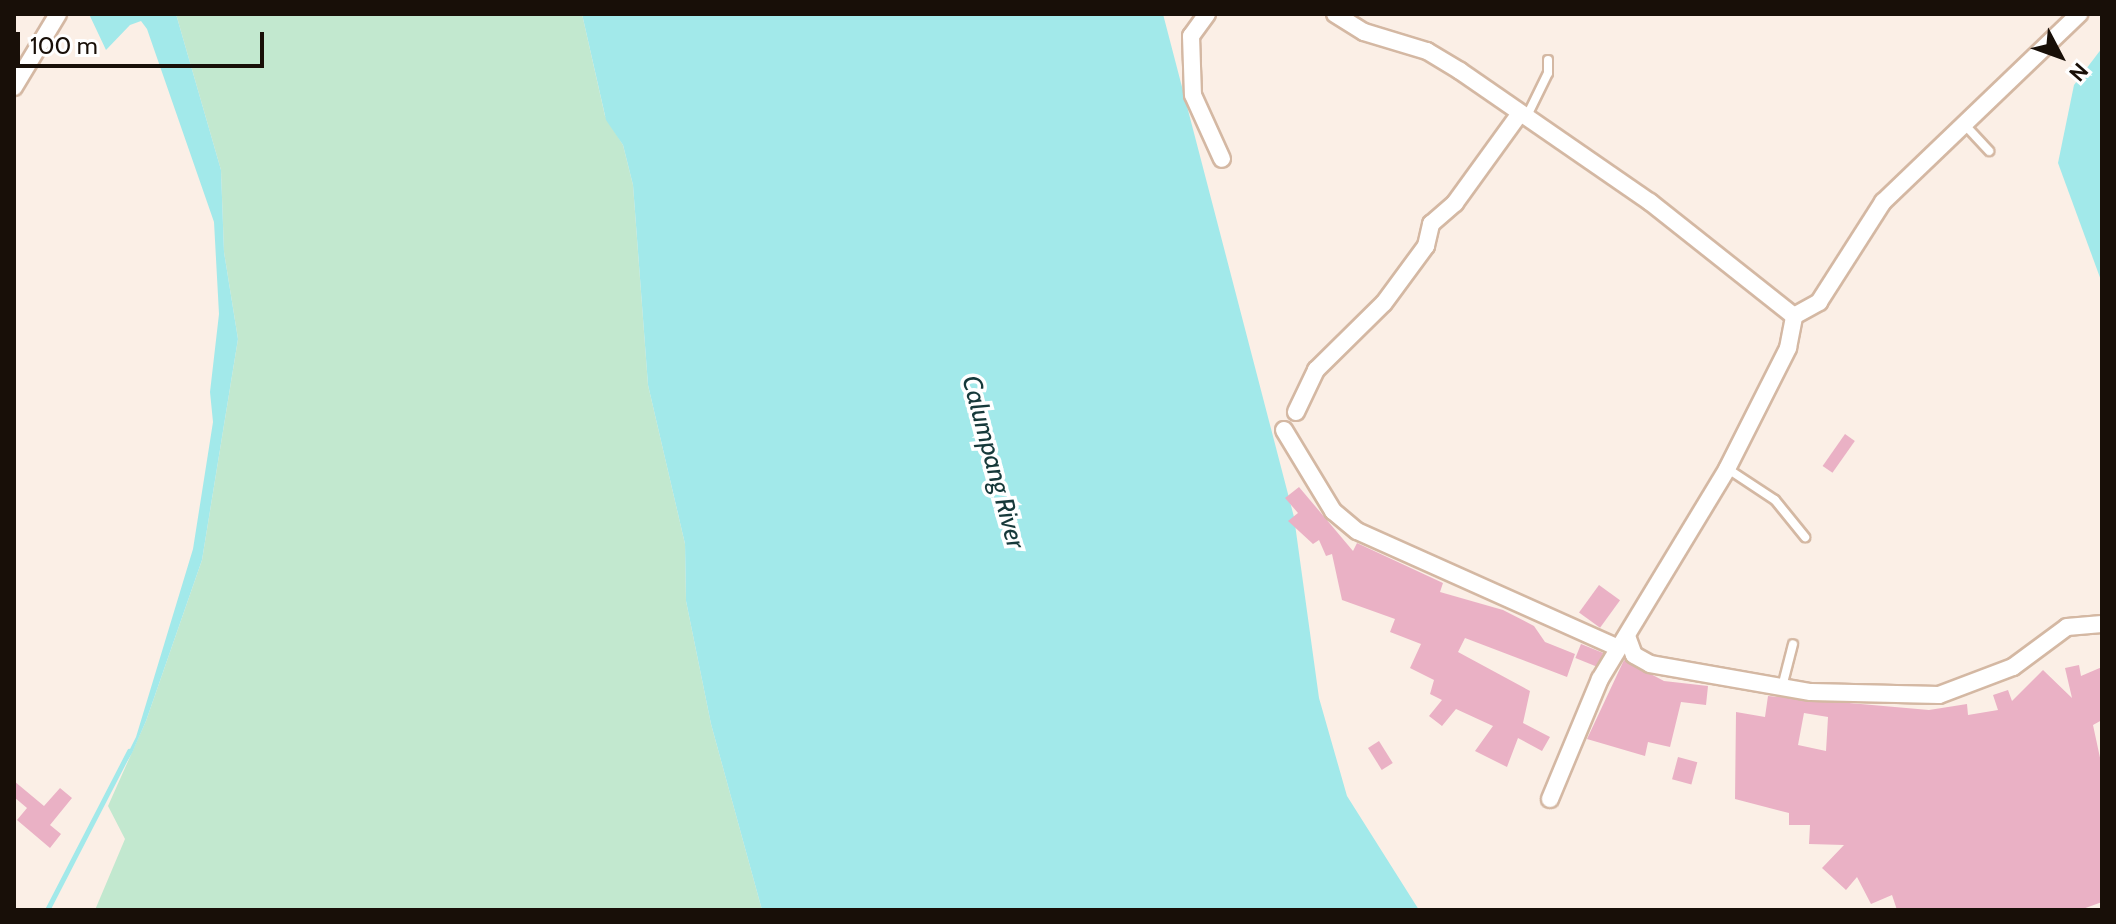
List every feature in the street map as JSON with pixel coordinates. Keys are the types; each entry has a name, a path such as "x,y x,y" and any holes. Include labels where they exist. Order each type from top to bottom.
{"street":[{"path":"14,87 58,14"},
{"path":"1207,14 1191,36 1193,95 1222,159"},
{"path":"1335,14 1364,32 1427,51 1521,118 1650,202 1794,316"},
{"path":"1794,316 1819,302 1883,202 2079,14"},
{"path":"1296,412 1316,370 1384,303 1426,246 1431,224 1455,203 1521,118"},
{"path":"1550,799 1622,642 1727,469 1788,348 1794,316"},
{"path":"1284,430 1333,511 1357,531 1622,642 1634,655 1650,664 1783,683 1811,692 1939,695 2013,667 2067,627 2102,624"}],"lane":[{"path":"1521,118 1548,73 1548,60"},
{"path":"1963,124 1989,151"},
{"path":"1727,469 1786,510 1805,537"},
{"path":"1783,683 1793,644"}],"green space":[{"path":"176,14 582,14 605,116 623,145 633,185 648,385 685,544 686,601 711,724 762,910 95,910 125,839 108,806 146,721 202,560 238,339 224,252 221,170"}],"water":[{"path":"89,14 176,14 221,170 224,252 238,339 202,560 146,721 132,753 112,785 136,737 193,549 213,422 210,392 219,314 214,222 147,29 141,21 130,25 106,50"},
{"name":"Calumpang River","path":"582,14 1163,14 1294,517 1319,698 1347,796 1419,910 762,910 711,724 686,601 685,544 648,385 633,185 623,145 606,120"},
{"path":"2102,48 2102,283 2058,163 2074,85"}],"building":[{"path":"1845,434 1855,441 1832,473 1823,466"},
{"path":"1299,487 1353,551 1357,543 1443,583 1440,592 1503,610 1534,626 1545,642 1575,654 1567,677 1465,638 1458,652 1530,691 1523,723 1550,737 1542,751 1518,738 1507,767 1475,751 1493,726 1456,709 1442,726 1429,716 1442,700 1430,694 1434,680 1410,668 1421,644 1390,632 1395,619 1342,600 1332,554 1326,556 1319,540 1313,544 1288,521 1298,513 1285,498"},
{"path":"1599,585 1620,600 1600,628 1579,613"},
{"path":"1581,644 1603,653 1598,667 1575,658"},
{"path":"1624,660 1664,681 1708,686 1706,705 1681,702 1670,747 1648,742 1645,756 1587,739"},
{"path":"2079,665 2081,676 2102,667 2102,720 2093,725 2102,767 2102,902 2080,910 1897,910 1892,895 1871,904 1857,877 1846,890 1822,868 1844,845 1809,844 1810,825 1789,825 1789,813 1735,799 1736,712 1765,717 1768,696 1929,710 1967,704 1968,715 1998,710 1993,695 2008,690 2012,701 2043,670 2072,698 2065,668","holes":["1804,713 1828,717 1826,751 1798,745"]},
{"path":"1379,741 1393,763 1382,770 1368,748"},
{"path":"1678,757 1697,762 1691,784 1672,779"},
{"path":"14,781 44,806 60,788 72,798 50,825 61,834 50,848 17,820 27,808 14,797"}],"waterway":[{"path":"47,910 129,751"}]}
